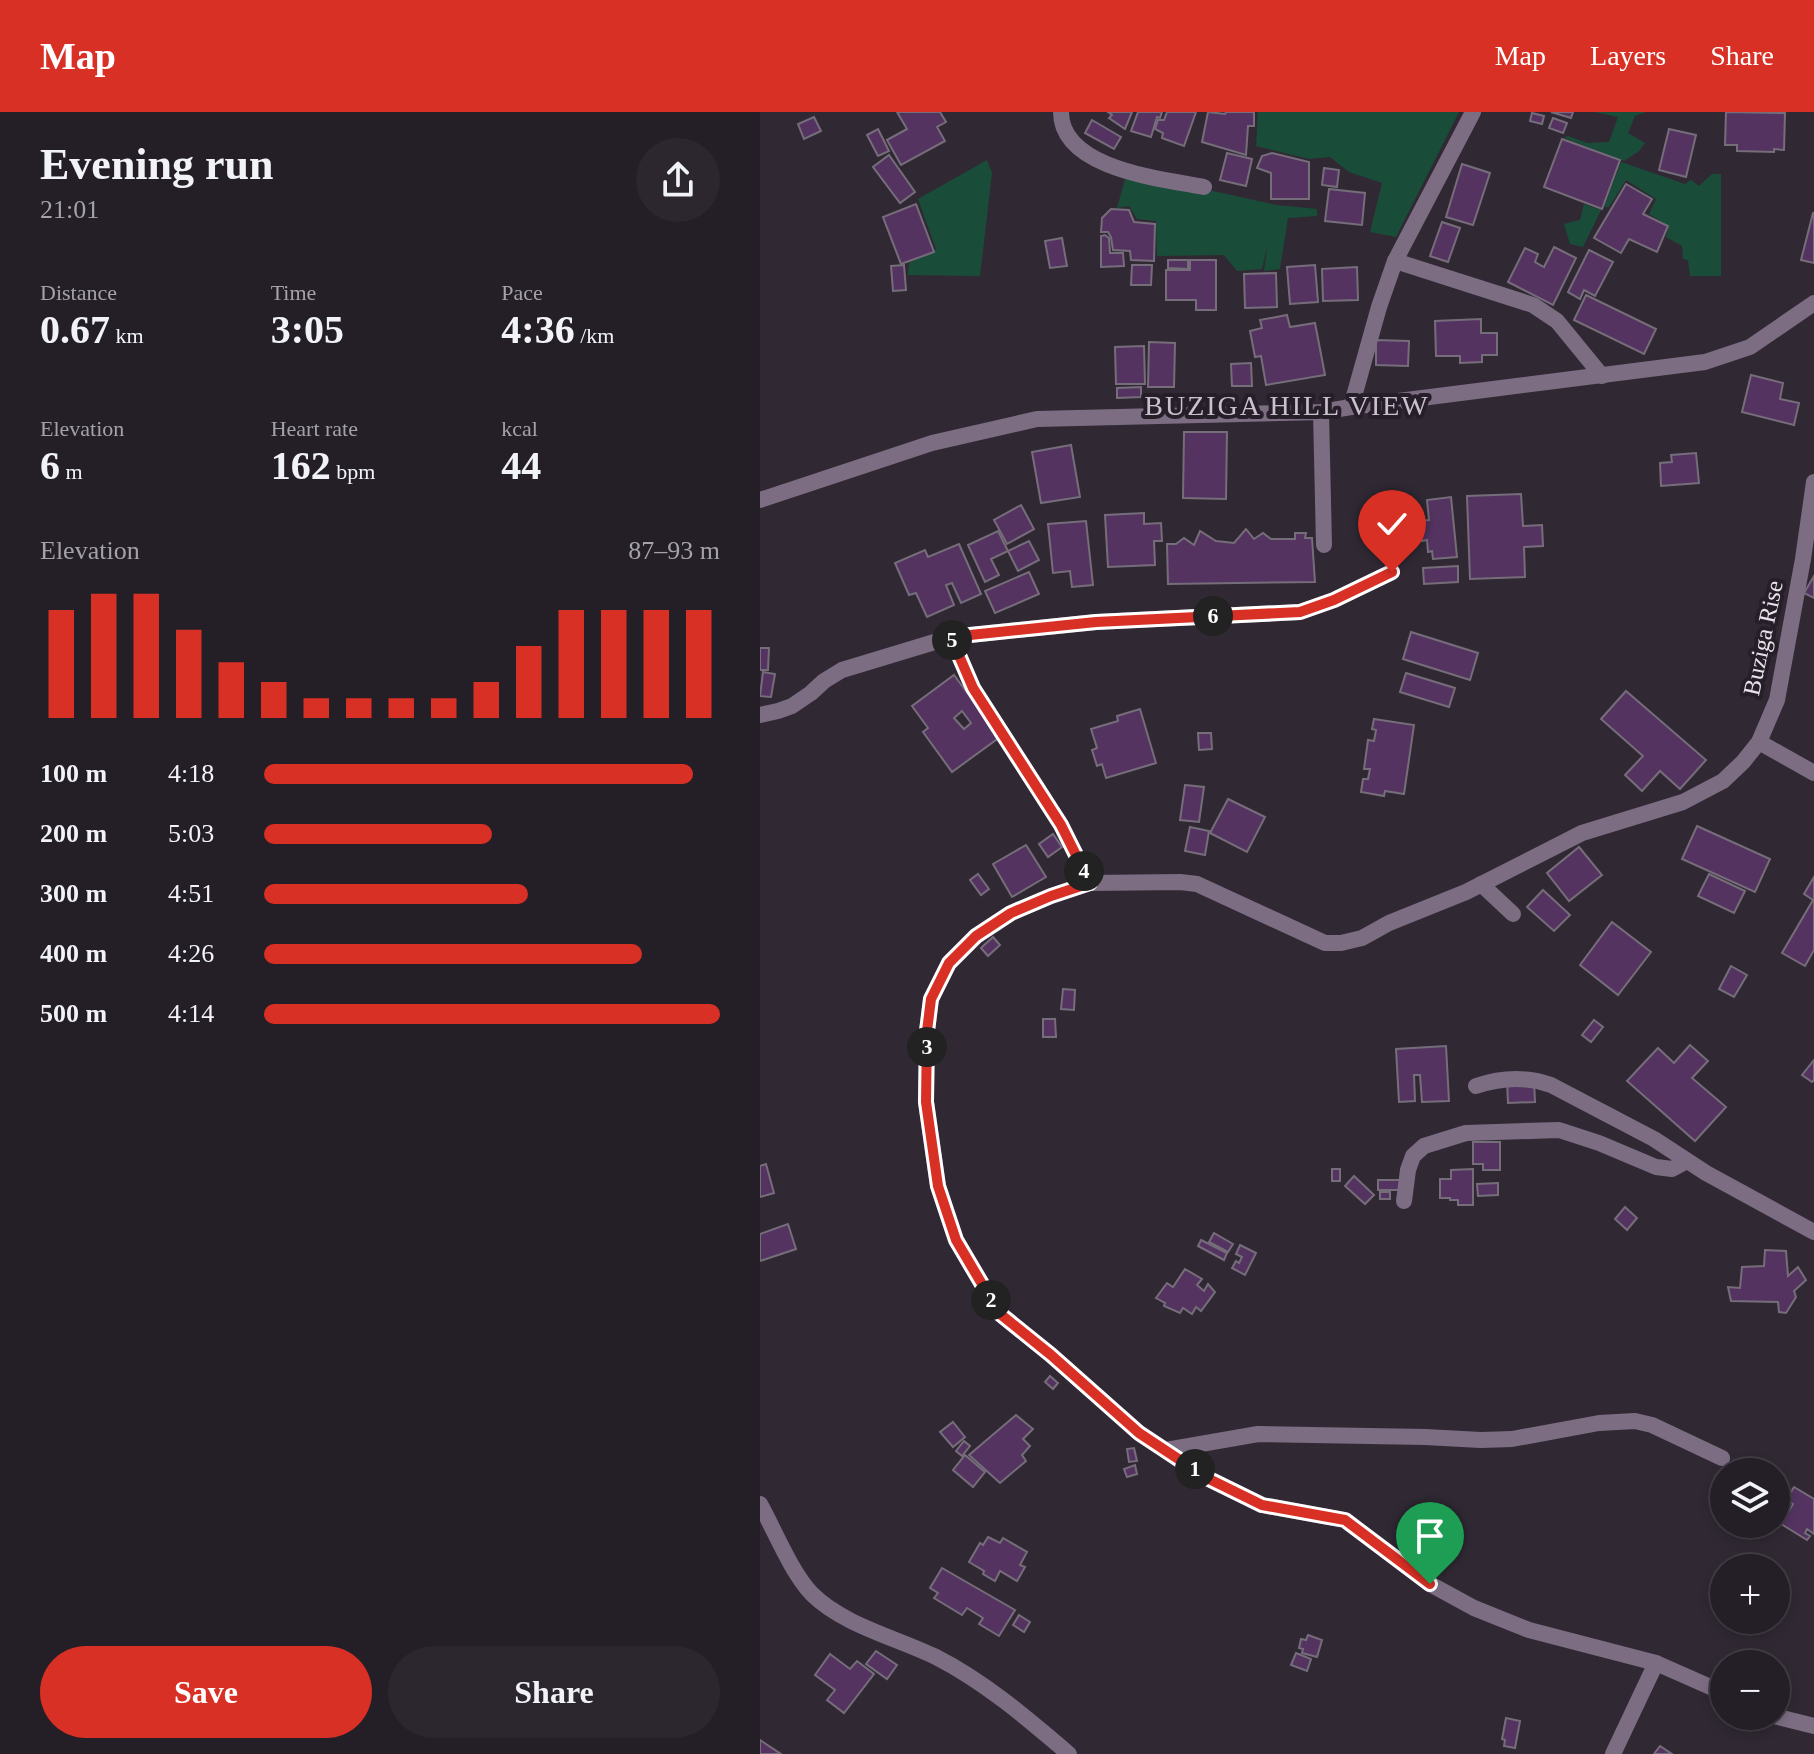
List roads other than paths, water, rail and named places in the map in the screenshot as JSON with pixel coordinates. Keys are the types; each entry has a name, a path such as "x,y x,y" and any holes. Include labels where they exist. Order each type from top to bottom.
{"street":[{"path":"1061,112 1063,128 1068,136 1098,160 1131,173 1204,187"},
{"path":"1351,407 1395,261 1473,112"},
{"path":"1395,261 1533,305 1557,321 1602,376"},
{"path":"760,500 932,443 1037,419 1321,412 1705,362 1750,347 1814,303"},
{"path":"1321,412 1324,545"},
{"name":"Buziga Rise","path":"1710,1687 1656,1663 1529,1630 1474,1608 1430,1584 1345,1520 1262,1505 1207,1478 1139,1433 999,1313 956,1240 938,1186 926,1102 927,1031 931,999 949,963 976,936 1011,913 1090,883 1197,884 1325,943 1341,943 1362,938 1389,923 1481,884 1582,833 1683,802 1723,781 1759,742 1777,700 1814,482"},
{"path":"760,715 792,706 842,670 951,637 1096,622 1300,612 1334,600 1392,572"},
{"path":"951,637 973,688 1061,825 1090,883"},
{"path":"1759,742 1814,773"},
{"path":"1481,884 1513,914"},
{"path":"1476,1086 1497,1079 1537,1080 1570,1094 1814,1232"},
{"path":"1404,1201 1413,1156 1424,1146 1466,1133 1559,1130 1656,1167 1672,1169 1687,1161"},
{"path":"1166,1450 1258,1434 1512,1439 1599,1423 1635,1421 1652,1425 1722,1458"},
{"path":"760,1504 801,1580 831,1609 937,1658 970,1678 1069,1754"},
{"path":"1613,1754 1656,1663"},
{"path":"1790,1720 1814,1726"}],"district":[{"name":"BUZIGA HILL VIEW","path":"1287,405"}]}
